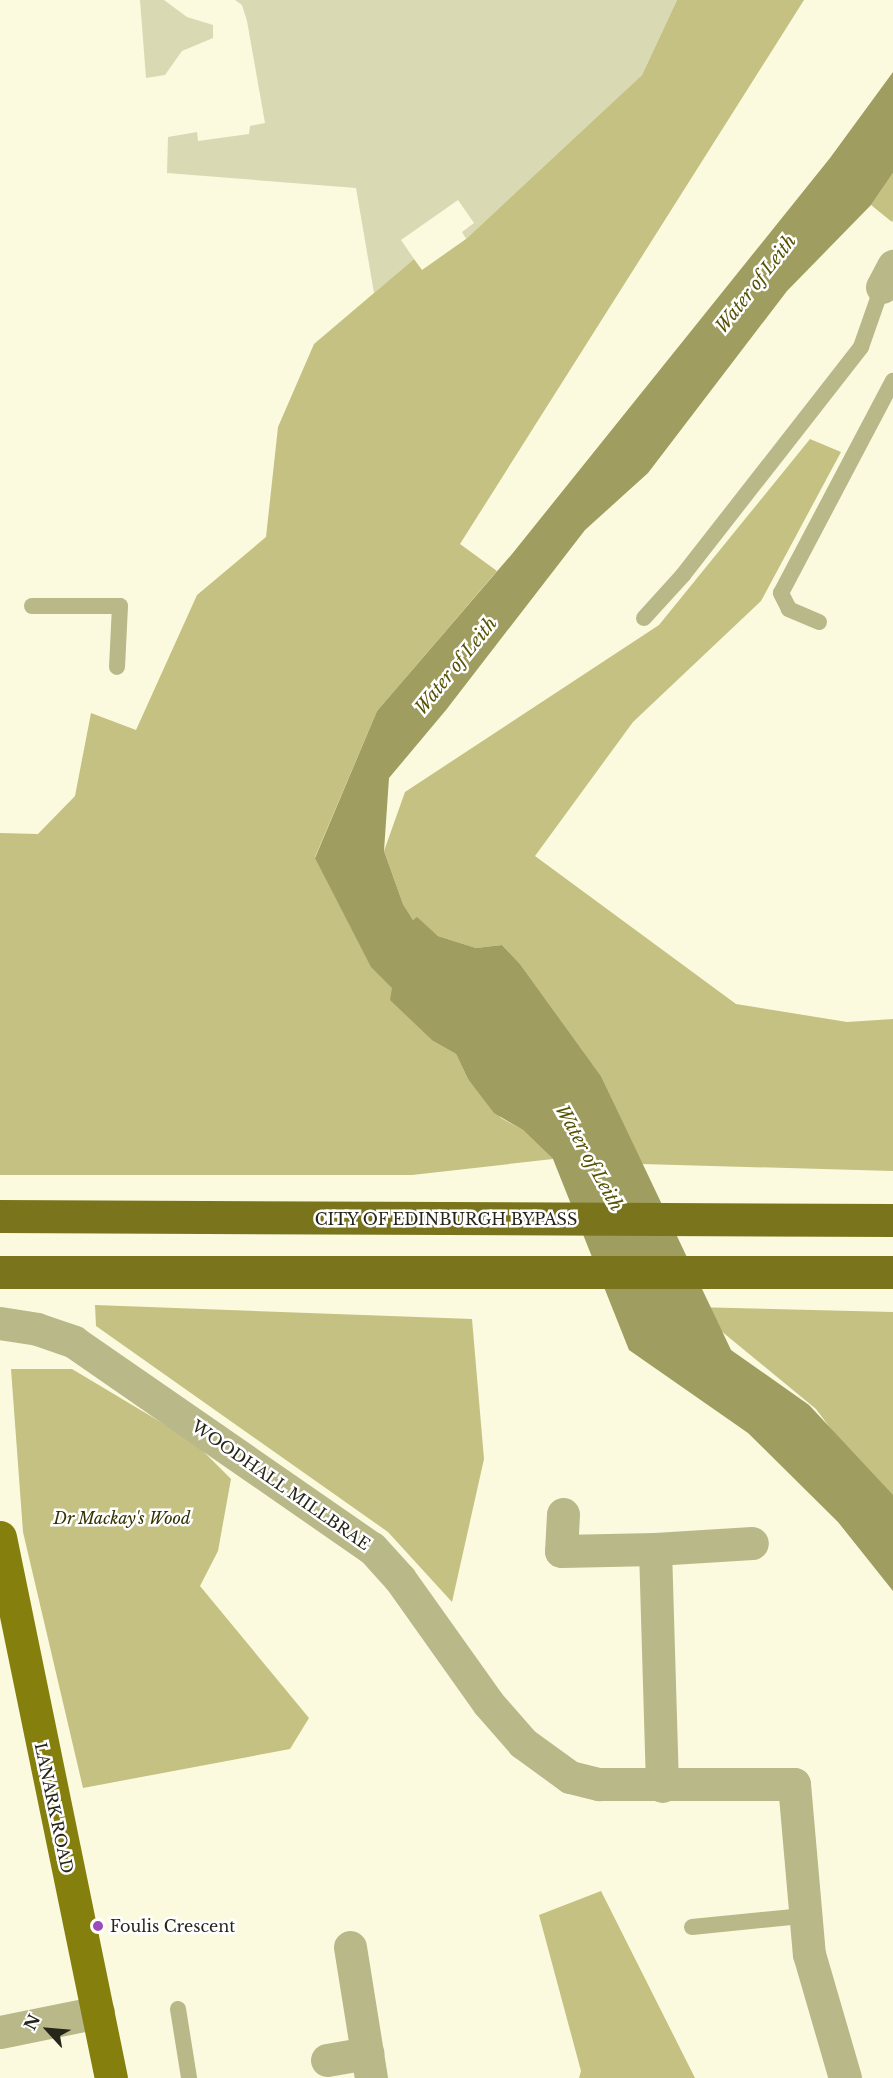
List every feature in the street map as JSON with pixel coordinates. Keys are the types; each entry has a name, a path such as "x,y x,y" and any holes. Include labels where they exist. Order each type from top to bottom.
{"highway":[{"name":"CITY OF EDINBURGH BYPASS","path":"0,1216 893,1220"},
{"path":"0,1272 176,1270 893,1272"}],"main road":[{"name":"LANARK ROAD","path":"0,1539 4,1587 111,2078"}],"street":[{"name":"WOODHALL MILLBRAE","path":"0,1323 37,1329 74,1342 372,1548 400,1579 488,1703 523,1743 570,1777 599,1784 662,1786 794,1784 803,1916 808,1954 845,2078"},
{"path":"563,1514 561,1551 655,1549 752,1543"},
{"path":"655,1549 662,1786"},
{"path":"327,2060 369,2066 350,1947"},
{"path":"0,2032 98,2012"}],"lane":[{"path":"644,618 691,566 861,347 888,277"},
{"path":"819,622 789,609 781,593 893,381"},
{"path":"32,606 120,606 117,667"},
{"path":"692,1927 803,1916"},
{"path":"178,2009 189,2078"}],"green space":[{"path":"140,0 164,0 187,17 213,25 213,38 182,51 165,75 146,78"},
{"path":"235,0 677,0 642,75 466,239 462,232 474,223 458,200 401,240 414,259 374,293 356,188 167,173 168,137 197,132 198,141 249,134 250,126 265,123 247,21 242,5"},
{"path":"677,0 804,0 460,544 497,571 377,711 315,857 433,1041 456,1054 468,1079 501,1118 523,1130 553,1159 412,1175 0,1175 0,833 38,834 75,796 91,713 136,730 197,595 266,537 278,427 314,344 414,259 422,270 466,239 642,75"},
{"path":"893,173 893,220 892,222 871,205"},
{"path":"810,439 841,452 761,601 633,722 535,856 736,1004 847,1022 893,1019 893,1171 642,1164 601,1076 520,964 502,945 476,948 438,936 417,918 413,920 403,904 384,851 405,792 659,625"},
{"path":"95,1305 472,1319 484,1459 452,1602 388,1532 96,1326"},
{"path":"692,1307 893,1312 893,1512 816,1409"},
{"name":"Dr Mackay's Wood","path":"11,1369 72,1369 194,1442 231,1479 218,1551 200,1586 309,1718 290,1749 83,1788 23,1532"},
{"path":"601,1891 695,2078 579,2078 581,2071 539,1915"}],"water":[{"name":"Water of Leith","path":"893,72 893,173 871,205 787,291 648,473 585,530 446,710 389,778 384,851 403,904 413,920 417,917 438,936 476,948 502,945 520,964 601,1076 731,1350 809,1405 893,1495 893,1591 838,1522 748,1433 629,1350 553,1159 523,1130 494,1113 468,1079 456,1054 433,1041 390,1000 392,988 371,967 315,858 377,711 512,554 830,158"}],"place":[{"name":"Foulis Crescent","path":"98,1926"}]}
